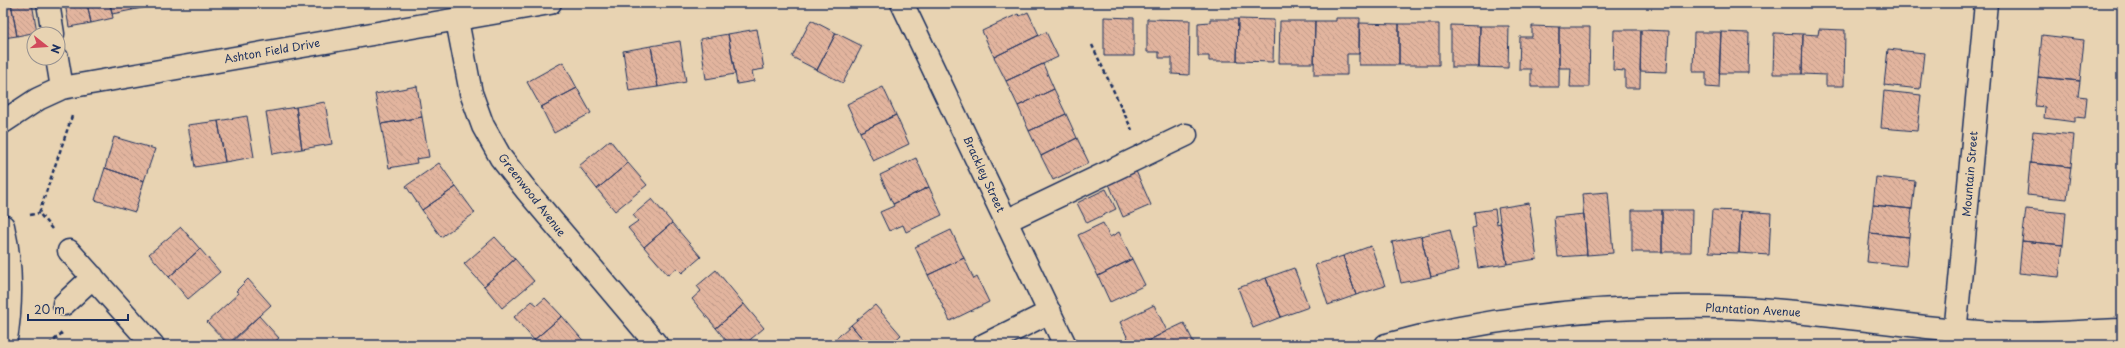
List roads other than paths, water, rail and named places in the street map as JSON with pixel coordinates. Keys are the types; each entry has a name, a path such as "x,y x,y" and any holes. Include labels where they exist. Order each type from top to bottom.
{"street":[{"path":"48,3 52,26"},
{"name":"Ashton Field Drive","path":"3,122 38,99 62,88 84,83 550,3"},
{"name":"Brackley Street","path":"902,3 1065,345"},
{"name":"Mountain Street","path":"1955,337 1986,3"},
{"name":"Greenwood Avenue","path":"457,20 471,93 483,126 501,158 526,191 657,345"},
{"path":"58,66 62,88"},
{"path":"1006,221 1186,135"},
{"path":"3,226 10,283 8,325 5,345"},
{"path":"69,251 153,345"},
{"path":"64,304 93,277"},
{"name":"Plantation Avenue","path":"1386,345 1437,331 1528,316 1618,309 1718,307 1812,313 1955,337 1994,333 2122,330"},
{"path":"984,345 1050,312"}]}
